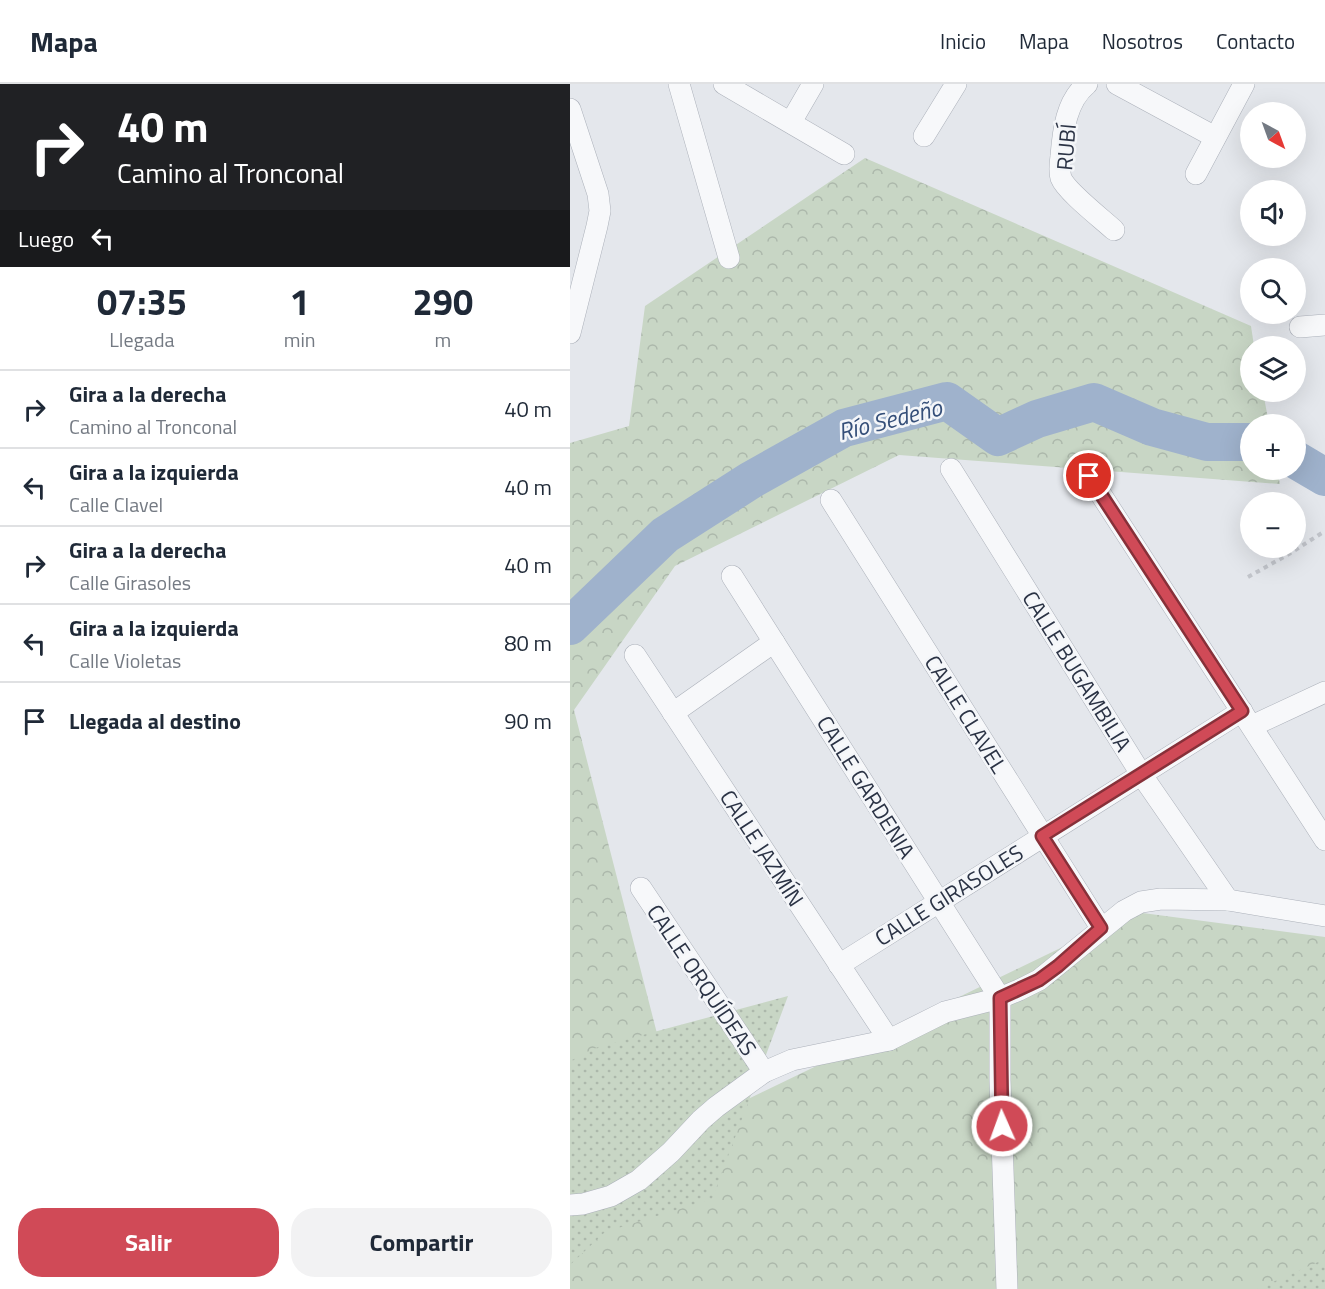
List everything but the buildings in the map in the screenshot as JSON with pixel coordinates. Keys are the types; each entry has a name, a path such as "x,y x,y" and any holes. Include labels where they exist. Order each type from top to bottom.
{"street":[{"path":"679,84 729,258"},
{"path":"724,84 844,154"},
{"path":"791,122 813,84"},
{"path":"924,136 956,84"},
{"name":"RUBÍ","path":"1087,84 1075,97 1064,126 1061,178 1066,187 1114,230"},
{"path":"1117,84 1215,137"},
{"path":"1196,174 1244,84"},
{"path":"570,109 598,194 600,211 570,333"},
{"path":"1300,327 1325,325"},
{"name":"CALLE BUGAMBILIA","path":"951,469 1142,774 1228,900"},
{"path":"1089,476 1325,840"},
{"name":"CALLE CLAVEL","path":"831,500 1101,928"},
{"name":"CALLE GARDENIA","path":"732,576 1000,998"},
{"path":"673,713 774,642"},
{"name":"CALLE JAZMÍN","path":"634,655 889,1041"},
{"name":"CALLE GIRASOLES","path":"839,965 1142,774 1247,719 1325,692"},
{"name":"CALLE ORQUÍDEAS","path":"641,888 764,1072"},
{"path":"570,1205 583,1204 611,1196 639,1180 716,1107 764,1072 792,1060 889,1041 945,1012 1000,998 1039,980 1101,928 1141,902 1161,899 1228,900 1325,916"},
{"path":"1000,998 1000,1080 1007,1289"}],"path":[{"path":"1248,577 1325,531"}],"green space":[{"path":"865,158 1240,321 1240,324 1251,326 1252,336 1240,336 1240,402 1265,402 1267,414 1240,414 1240,480 1279,480 1280,484 899,455 675,566 574,710 682,1131 1135,912 1325,937 1325,1289 570,1289 570,443 629,426 645,306"},
{"path":"788,996 712,1199 605,1232 570,1265 570,1061 598,1047"},
{"path":"1325,1259 1325,1289 1257,1289"}],"waterway":[{"name":"Río Sedeño","path":"570,626 665,535 751,480 844,428 947,401 998,437 1037,419 1094,402 1152,427 1207,442 1240,442"},
{"name":"Río Sedeño","path":"1306,466 1325,477"}],"route":[{"path":"1002,1126 1000,998 1039,980 1101,928 1042,836 1242,711 1089,476"}]}
